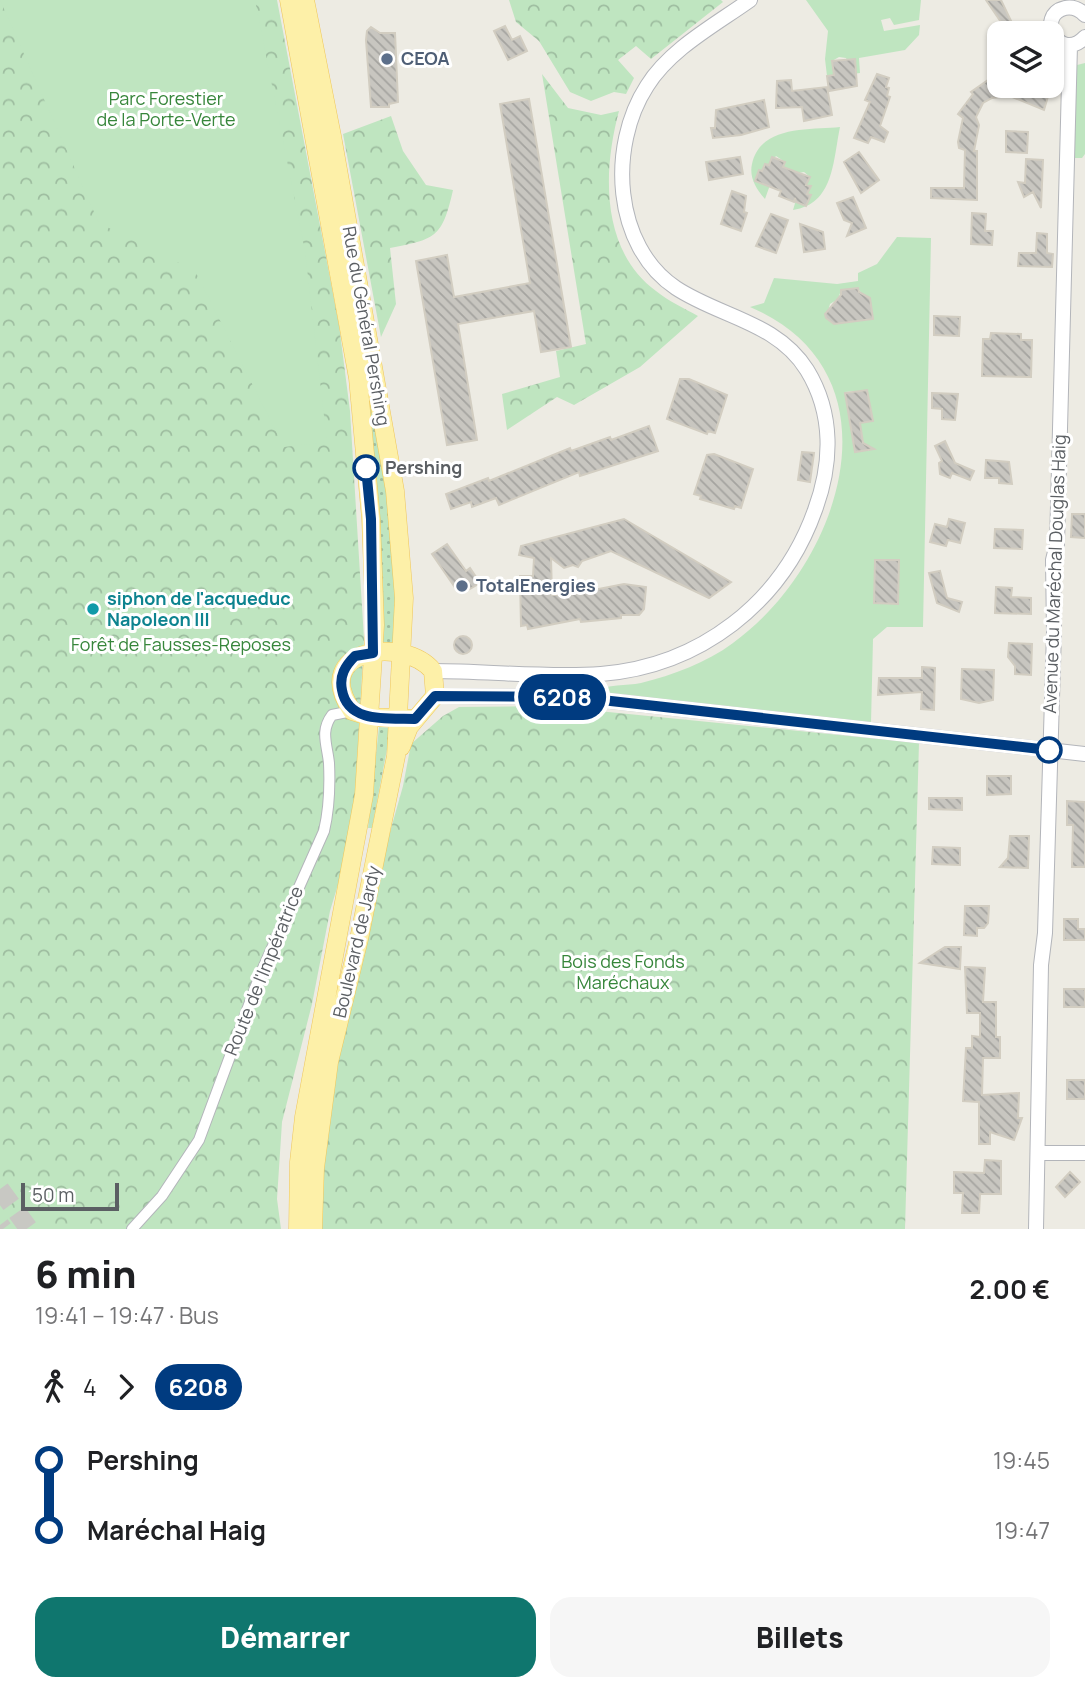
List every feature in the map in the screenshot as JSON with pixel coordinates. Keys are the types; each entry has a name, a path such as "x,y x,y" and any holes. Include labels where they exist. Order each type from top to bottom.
{"main road":[{"name":"Rue du Général Pershing","path":"289,0 358,378 371,519 373,653"},
{"name":"Rue du Général Pershing","path":"305,0 395,491 402,552 403,655"},
{"path":"373,653 403,655 421,658 433,671 435,696 407,719 371,717 352,711 343,695 340,681 355,656 373,653"},
{"name":"Boulevard de Jardy","path":"298,1229 299,1162 304,1117 364,795 373,653"},
{"path":"403,655 407,719"},
{"name":"Boulevard de Jardy","path":"313,1229 315,1168 329,1062 359,939 396,756 407,719"}],"street":[{"path":"433,671 603,674 670,660 720,634 752,609 780,579 807,534 826,476 828,431 824,409 807,370 780,340 754,325 690,297 660,276 634,236 623,188 630,125 647,85 673,57 750,0"},
{"path":"1085,15 1075,8 1058,5 1052,18 1051,31 1058,41 1070,45 1085,37"},
{"name":"Avenue du Maréchal Douglas Haig","path":"1036,1229 1070,45"},
{"path":"435,696 575,697 1085,754"},
{"name":"Route de l'Impératrice","path":"132,1229 162,1196 199,1140 260,975 324,831 328,815 326,724 332,715 352,711"},
{"path":"1038,1153 1085,1153"}],"green space":[{"name":"Forêt de Fausses-Reposes","path":"0,0 277,0 339,325 350,411 364,639 353,835 330,911 312,1004 282,1122 277,1199 281,1229 0,1229"},
{"name":"Parc Forestier de la Porte-Verte","path":"0,0 255,0 305,251 327,442 284,447 195,271 99,223"},
{"path":"509,0 723,2 651,59 636,46 618,60 634,78 626,94 614,92 591,101 570,92 539,41 516,22"},
{"path":"806,0 921,0 919,20 894,25 890,18 881,20 884,31 920,25 919,35 905,50 859,58 860,73 852,74 846,58 839,57 832,61 834,75 827,76 825,59 828,31"},
{"path":"1085,63 1085,154 1082,158 1074,158 1077,65"},
{"path":"542,74 568,108 601,115 619,111 610,158 609,183 615,232 624,254 638,274 661,295 698,316 640,367 574,405 557,397 507,430 502,394 560,377 556,351 586,344"},
{"path":"391,116 403,151 426,185 453,190 445,218 434,234 427,239 390,248 396,304 381,337 343,134"},
{"path":"840,127 833,167 824,190 817,199 807,206 793,210 796,200 811,195 807,194 810,186 806,185 810,177 804,172 780,176 785,162 776,156 769,165 765,164 762,171 759,170 756,179 770,185 765,199 754,183 751,169 757,151 765,142 788,132"},
{"path":"331,177 391,505 399,644 381,643 382,584 375,467"},
{"path":"897,237 931,238 923,627 887,627 873,639 871,723 594,691 665,676 689,668 723,650 771,609 803,567 827,520 840,471 841,422 828,376 798,337 750,307 764,303 774,278 837,284 858,281 858,273 877,264","holes":["858,288 863,296 870,298 873,318 836,324 826,318 830,304 838,299 841,290","855,391 858,409 871,408 873,421 860,423 864,445 869,446 869,451 855,451 845,392"]},
{"name":"Bois des Fonds Maréchaux","path":"548,706 919,743 905,1229 318,1229 324,1118 368,910 403,786 411,744 443,716 459,707"},
{"path":"379,727 391,728 372,828 368,828"}],"building":[{"path":"986,0 1001,0 1011,21 1000,21"},
{"path":"505,26 512,40 520,36 527,51 508,60 494,31"},
{"path":"371,27 380,33 395,33 398,102 389,104 389,107 371,107 366,40 367,31"},
{"path":"855,59 857,86 829,91 827,76 834,75 832,61"},
{"path":"877,74 889,78 886,87 889,88 887,96 890,97 880,126 888,132 884,142 871,137 868,143 854,138 870,102 865,100"},
{"path":"791,80 792,91 827,87 832,115 804,121 802,107 776,108 777,81"},
{"path":"987,81 987,98 992,98 983,103 976,117 979,125 974,151 977,151 977,200 931,198 931,188 964,188 965,150 959,148 958,142 963,118 958,114 973,94 971,92"},
{"path":"1015,98 1048,98 1044,110"},
{"path":"529,99 571,347 541,352 534,311 458,324 477,440 447,445 416,261 447,255 454,297 530,283 500,104"},
{"path":"764,100 769,127 741,135 713,138 711,128 715,128 716,110"},
{"path":"1006,131 1028,132 1027,153 1006,152"},
{"path":"859,152 879,180 861,193 844,162"},
{"path":"740,157 743,174 709,180 706,162"},
{"path":"772,157 785,162 783,167 810,177 806,185 811,186 807,194 811,195 806,206 796,202 795,198 794,202 779,196 781,191 755,181 759,170 762,171 765,164 769,165"},
{"path":"1026,159 1043,160 1041,208 1033,192 1024,197 1018,182 1025,183"},
{"path":"732,191 746,196 744,212 747,213 741,231 721,224"},
{"path":"853,197 866,228 847,236 852,223 844,220 837,203"},
{"path":"972,213 986,214 985,231 993,231 992,245 971,244"},
{"path":"771,214 788,220 776,253 756,246"},
{"path":"800,224 823,232 825,249 804,252"},
{"path":"1037,233 1047,234 1047,253 1053,254 1052,267 1018,266 1019,253 1036,253"},
{"path":"858,288 859,292 870,298 873,319 834,324 826,318 825,314 841,295 841,290"},
{"path":"934,316 960,317 959,336 934,335"},
{"path":"991,333 1021,334 1021,340 1032,340 1031,377 982,376 983,339 990,339"},
{"path":"680,379 689,379 727,395 715,433 708,431 707,434 667,419"},
{"path":"867,390 873,421 860,423 863,443 874,449 855,452 845,393"},
{"path":"932,393 958,394 955,420 942,419 942,409 932,408"},
{"path":"649,426 658,451 580,476 579,472 499,505 496,498 472,507 471,502 451,509 446,494 488,478 489,481 570,448 571,451 610,437 611,440"},
{"path":"945,441 955,463 974,471 970,480 952,473 950,478 940,474 939,463 942,461 935,446"},
{"path":"802,452 814,453 810,482 798,480"},
{"path":"714,454 753,469 741,508 735,506 734,509 700,499 701,496 694,494 707,455"},
{"path":"986,460 1009,462 1012,484 999,483 999,478 985,478"},
{"path":"1072,514 1085,514 1085,538 1071,537"},
{"path":"624,519 731,582 709,598 611,551 582,561 578,567 573,565 564,568 551,558 552,595 568,595 624,584 646,587 644,609 639,615 621,615 621,618 581,622 580,619 528,629 527,625 521,626 520,576 533,576 534,558 519,555 521,546"},
{"path":"949,519 965,523 960,543 948,540 946,546 930,542 935,524 947,527"},
{"path":"995,529 1023,530 1022,549 994,548"},
{"path":"447,544 466,571 470,568 480,583 470,589 466,583 456,589 432,554"},
{"path":"875,560 899,560 898,604 874,603"},
{"path":"940,571 947,598 962,602 959,612 937,603 929,573"},
{"path":"996,587 1012,588 1011,597 1031,598 1031,614 995,613"},
{"path":"459,636 467,636 472,645 470,652 459,654 454,649 454,641"},
{"path":"1009,643 1032,644 1031,675 1015,674 1015,666 1008,657"},
{"path":"922,667 935,668 934,710 921,709 922,692 878,695 879,678 922,678"},
{"path":"962,669 994,670 993,700 979,703 961,699"},
{"path":"987,776 1011,776 1011,794 987,795"},
{"path":"929,798 962,798 962,810 929,809"},
{"path":"1067,801 1085,802 1085,867 1072,867 1073,825 1067,825"},
{"path":"1010,836 1029,836 1028,868 1000,867 1008,858"},
{"path":"933,847 960,848 960,865 932,864"},
{"path":"965,906 989,906 988,923 984,928 977,928 977,936 964,935"},
{"path":"1064,919 1078,919 1078,929 1085,929 1085,940 1064,940"},
{"path":"945,947 961,947 960,969 920,963"},
{"path":"965,967 985,968 983,1002 996,1002 996,1037 1000,1037 1000,1058 983,1058 982,1095 1019,1093 1018,1118 1022,1118 1014,1140 990,1132 990,1144 979,1144 979,1102 963,1101 966,1048 972,1048 972,1036 980,1037 980,1013 967,1013"},
{"path":"1064,989 1085,989 1085,1007 1064,1007"},
{"path":"1067,1080 1085,1080 1085,1099 1067,1099"},
{"path":"985,1160 1001,1161 1001,1194 980,1194 979,1213 962,1213 963,1193 954,1193 954,1172 984,1173"},
{"path":"1070,1172 1080,1182 1065,1197 1056,1187"}],"tunnel":[{"path":"0,1189 29,1229"},
{"path":"0,1225 3,1229"}],"bus line":[{"name":"6208","path":"366,468 371,519 375,625 373,653 355,656 345,667 340,681 347,704 358,714 415,719 430,705 435,696 575,697 1049,750"}],"place":[{"name":"CEOA","path":"387,59"},
{"name":"Pershing","path":"366,468"},
{"name":"TotalEnergies","path":"462,586"},
{"name":"siphon de l'acqueduc Napoleon III","path":"93,609"}]}
